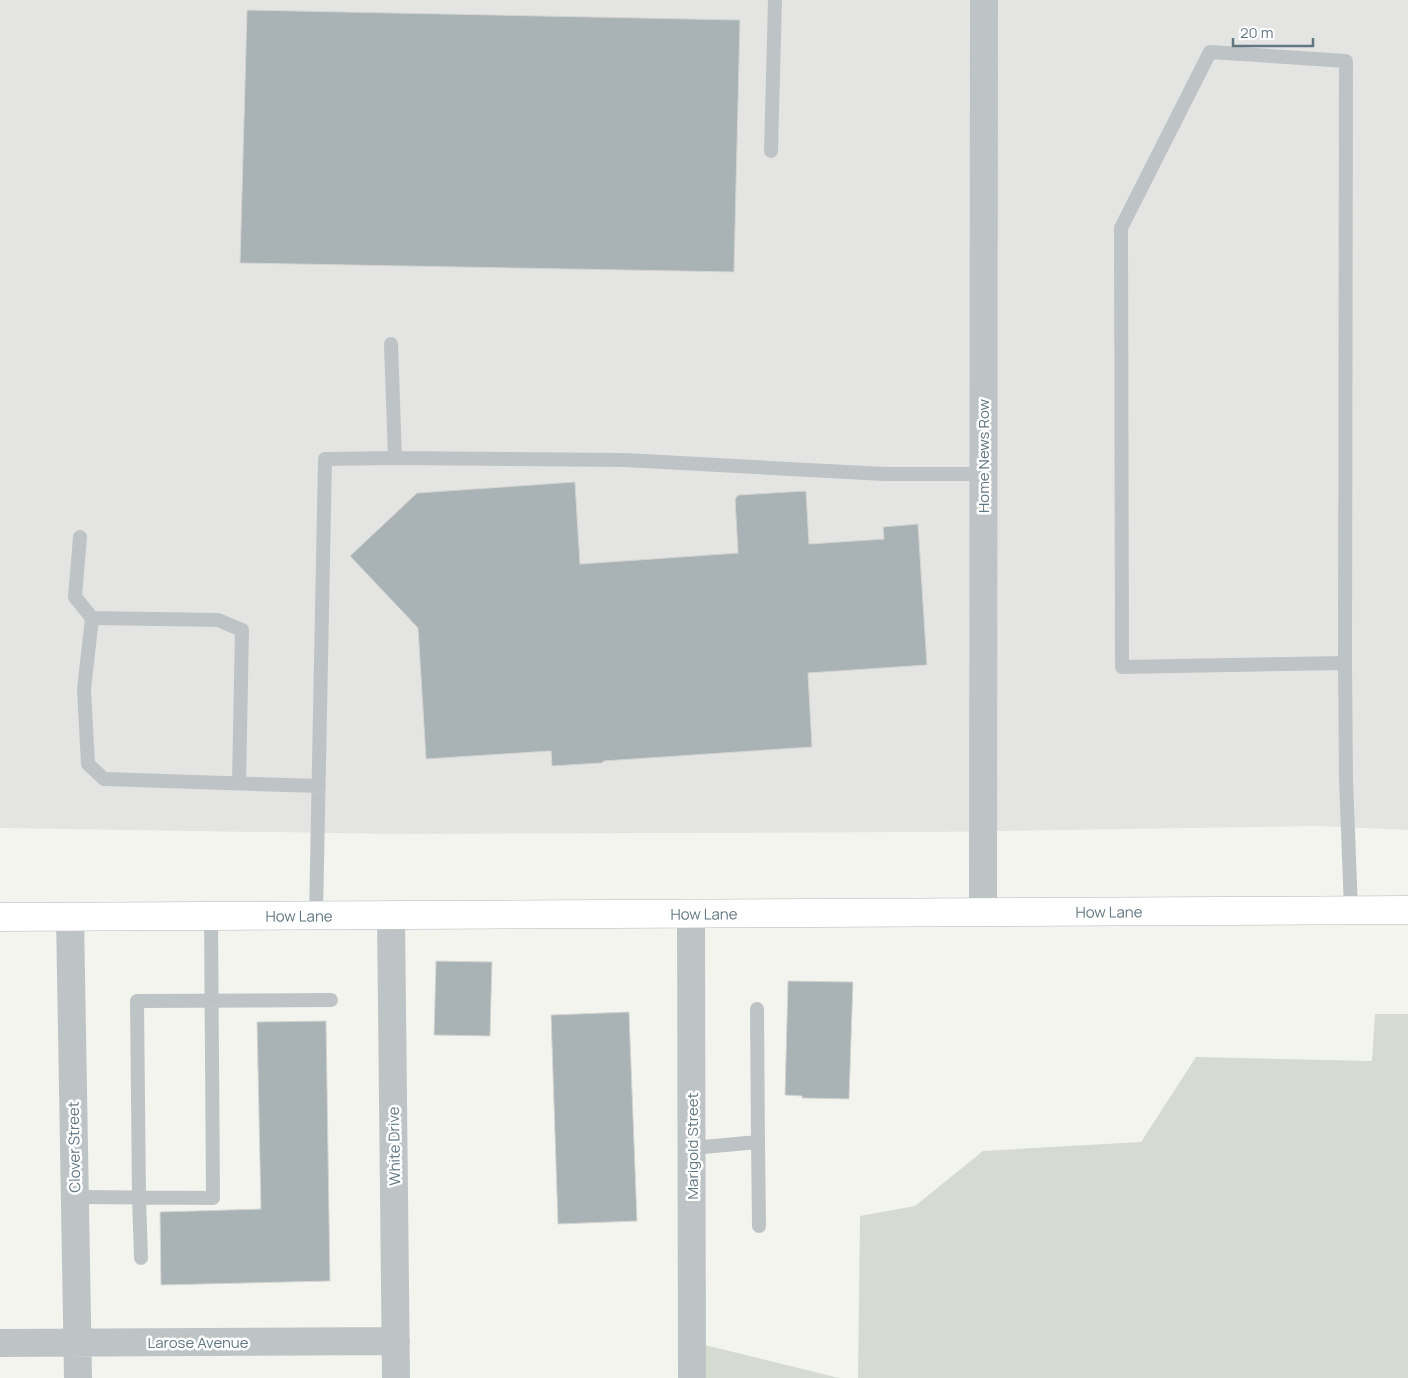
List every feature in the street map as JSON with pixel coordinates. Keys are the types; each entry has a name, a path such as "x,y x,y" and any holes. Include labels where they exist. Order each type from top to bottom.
{"main road":[{"name":"How Lane","path":"0,917 1408,910"}],"street":[{"name":"Home News Row","path":"983,912 984,0"},
{"name":"Marigold Street","path":"692,913 692,1378"},
{"name":"White Drive","path":"392,915 396,1378"},
{"name":"Clover Street","path":"70,916 78,1378"},
{"name":"Larose Avenue","path":"0,1343 396,1341"}],"lane":[{"path":"771,152 775,0"},
{"path":"1344,663 1122,667 1121,228 1210,52 1346,61 1344,663 1351,910"},
{"path":"391,344 395,458"},
{"path":"316,915 325,460 395,458 625,460 884,474 983,474"},
{"path":"80,537 75,597 92,618 84,689 88,764 104,779 319,786"},
{"path":"92,618 218,620 242,630 238,783"},
{"path":"75,1198 213,1198 211,915"},
{"path":"141,1258 138,1197 137,1000 331,1000"},
{"path":"757,1009 759,1226"},
{"path":"692,1148 758,1142"}],"shaded area":[{"path":"0,0 1408,0 1408,830 1318,826 934,832 395,834 0,828"},
{"path":"1375,1014 1408,1014 1408,1378 858,1378 860,1216 915,1206 983,1151 1141,1142 1196,1057 1372,1061"},
{"path":"701,1344 839,1378 700,1378"}],"building":[{"path":"247,10 740,20 734,272 240,263"},
{"path":"575,482 580,564 738,553 735,499 738,495 806,491 809,544 884,539 883,527 918,524 927,665 808,673 812,747 552,766 551,751 426,759 418,628 350,556 417,493"},
{"path":"436,961 492,962 490,1036 434,1035"},
{"path":"788,981 853,982 849,1099 802,1098 802,1096 785,1095"},
{"path":"629,1012 637,1221 558,1224 551,1015"},
{"path":"326,1021 330,1281 161,1285 160,1212 261,1209 257,1022"}]}
